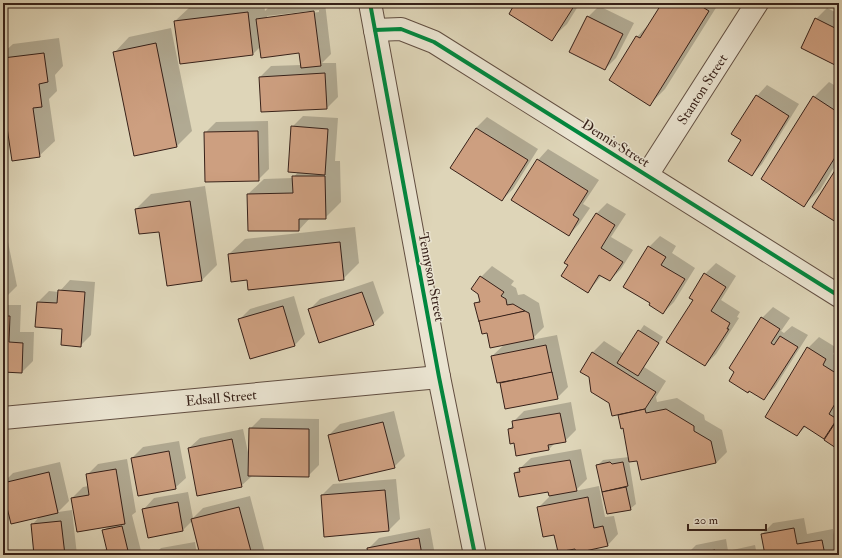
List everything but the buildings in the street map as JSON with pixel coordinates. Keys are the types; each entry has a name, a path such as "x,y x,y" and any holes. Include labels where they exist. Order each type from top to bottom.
{"street":[{"name":"Tennyson Street","path":"370,3 439,377 475,555"},
{"name":"Stanton Street","path":"647,174 757,3"},
{"name":"Dennis Street","path":"375,30 402,29 434,42 647,174 839,296"},
{"name":"Edsall Street","path":"3,418 439,377"}],"cycle path":[{"path":"370,3 439,377 475,555"},
{"path":"375,30 401,29 434,42 839,296"}]}
